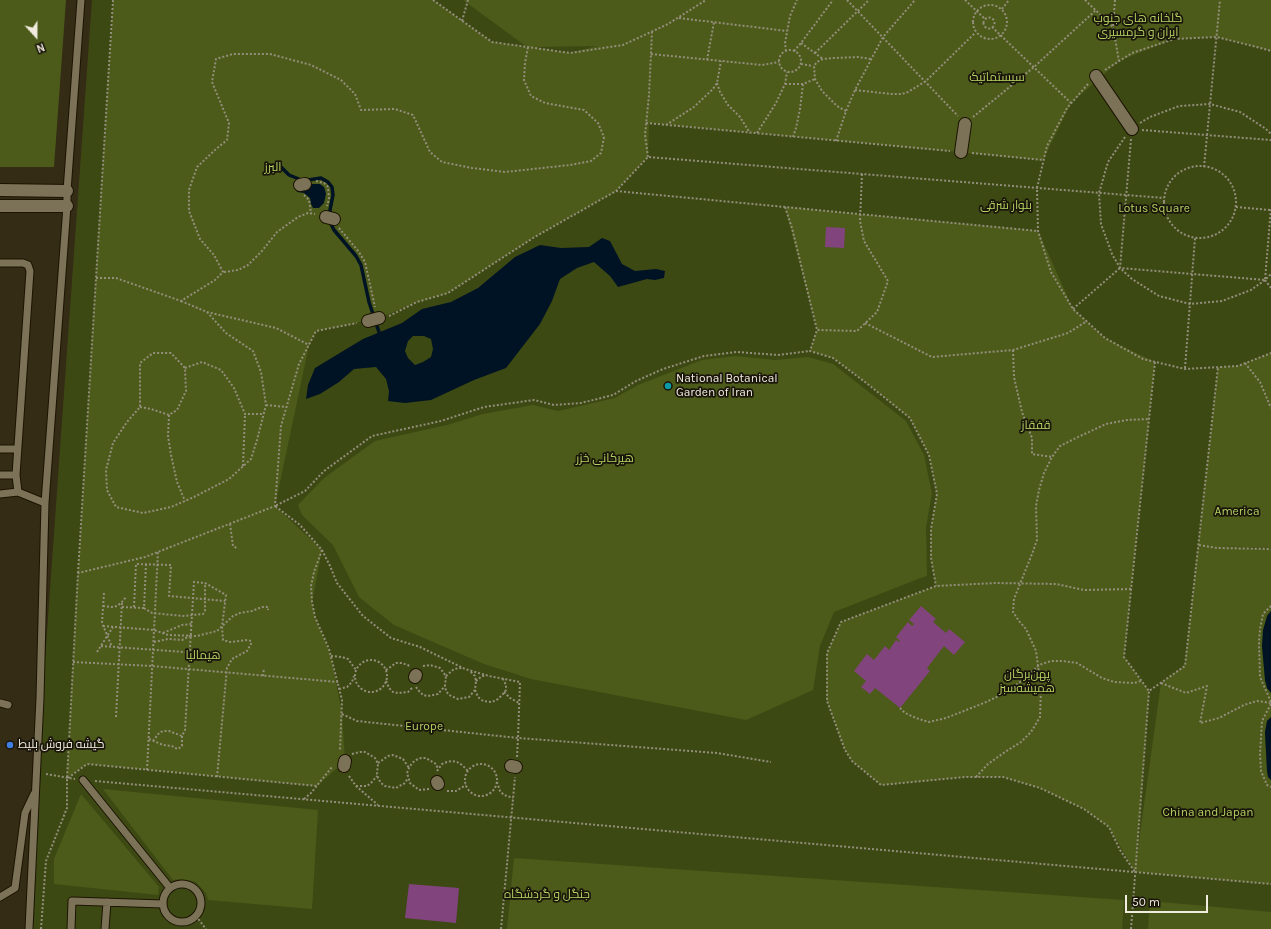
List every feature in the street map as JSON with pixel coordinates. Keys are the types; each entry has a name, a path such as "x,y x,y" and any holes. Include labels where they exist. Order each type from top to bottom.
{"street":[{"path":"1096,76 1132,129"},
{"path":"961,152 965,124"},
{"path":"0,190 67,191"},
{"path":"0,206 67,206"}],"lane":[{"path":"29,929 40,698 45,503 81,0"},
{"path":"0,263 23,263 28,265 30,271 17,449 16,475 18,492"},
{"path":"0,449 17,449"},
{"path":"0,475 16,475"},
{"path":"0,494 18,492 45,503"},
{"path":"0,703 8,705"},
{"path":"83,780 170,888"},
{"path":"0,897 15,888 25,813 36,790"},
{"path":"175,885 188,885 194,888 201,898 200,911 191,920 185,922 172,920 164,911 163,904 163,898 166,893 175,885"},
{"path":"72,929 72,901 163,904"},
{"path":"105,929 107,902"}],"path":[{"path":"41,929 46,861 67,808 67,778 78,573 113,0"},
{"path":"433,0 492,42 570,53 623,45 668,24 706,0"},
{"path":"462,21 468,0"},
{"path":"786,51 785,43 790,16 797,0"},
{"path":"794,51 832,0"},
{"path":"847,0 926,81 965,124 1034,67 1096,10"},
{"path":"815,53 857,10 869,0"},
{"path":"908,0 912,3"},
{"path":"836,141 855,90 883,37 915,0"},
{"path":"965,0 985,19"},
{"path":"1002,9 1009,0"},
{"path":"1085,0 1113,26"},
{"path":"1115,0 1113,26 1119,61"},
{"path":"1204,167 1220,0"},
{"path":"986,5 997,6 1002,9 1007,19 1005,30 1001,36 991,40 980,37 973,28 972,22 976,11 980,7 986,5"},
{"path":"985,19 990,17 993,19 994,22 992,27"},
{"path":"678,18 787,31"},
{"path":"985,19 983,22 984,26 987,28 992,27 1071,103"},
{"path":"707,60 714,22"},
{"path":"648,157 645,135 649,95 652,32"},
{"path":"855,90 902,94 908,92 926,81 976,33"},
{"path":"1271,52 1217,37 1174,39 1132,53 1096,76 1067,108 1046,146 1037,188 1038,231 1051,272 1073,309 1105,338 1143,359 1185,369 1238,366 1271,353"},
{"path":"801,43 823,59"},
{"path":"223,272 214,255 200,239 189,211 189,190 197,166 227,140 229,123 212,82 216,59 233,54 270,54 311,65 342,80 355,94 361,110 396,109 413,115 430,152 442,162 472,168 505,172 591,161 601,153 604,137 598,123 584,110 545,103 531,96 524,80 528,47"},
{"path":"786,51 794,51 799,54 801,64 793,72 782,70 779,62 780,56 786,51"},
{"path":"651,54 762,65 779,62"},
{"path":"846,111 837,106 822,91 815,79 814,66 817,62 823,59 846,56 872,59"},
{"path":"666,125 694,106 713,89 717,83 721,61"},
{"path":"801,64 814,66"},
{"path":"757,133 776,103 785,84 787,72"},
{"path":"785,84 803,84 815,79"},
{"path":"717,83 720,92 728,105 740,117 750,133"},
{"path":"793,137 800,109 803,84"},
{"path":"1271,134 1240,112 1210,104 1179,106 1150,117 1132,129 1125,136 1108,162 1099,193 1101,224 1112,254 1120,268 1132,279 1159,296 1190,304 1222,301 1251,290 1271,274"},
{"path":"646,123 1043,160"},
{"path":"1132,129 1271,140"},
{"path":"1073,309 1120,268 1132,129"},
{"path":"648,157 1164,198"},
{"path":"275,506 281,426 299,364 316,331 388,317 417,302 448,293 533,238 616,191 648,157"},
{"path":"1193,167 1204,167 1220,173 1232,185 1236,195 1236,207 1233,218 1226,227 1217,234 1206,238 1195,238 1184,235 1168,220 1164,198 1168,187 1178,174 1193,167"},
{"path":"817,330 857,331 877,312 888,281 864,241 860,221 862,174"},
{"path":"311,213 309,200 303,194 298,194 295,189 314,181 324,183 328,187 328,218"},
{"path":"616,191 1038,231"},
{"path":"784,207 792,228 817,330 810,351"},
{"path":"1236,207 1271,209 1265,280 1271,288"},
{"path":"181,301 215,280 223,272 238,270 248,265 262,251 277,232 298,217 311,213 328,218 359,252 365,262 376,311 374,320"},
{"path":"1185,369 1195,238"},
{"path":"1120,268 1265,280"},
{"path":"96,278 116,278 181,301 207,312 276,328 309,345"},
{"path":"169,415 177,410 186,391 185,368 171,353 153,353 140,363 140,407 126,422 113,443 106,470 107,490 116,507 143,513 171,507 229,479 251,459 266,405 261,372 253,351 226,333 207,312"},
{"path":"865,323 932,356 1013,350 1068,333 1087,321"},
{"path":"1013,350 1014,377 1022,412 1032,438 1032,454 1052,457"},
{"path":"78,573 144,557 275,506 305,491 324,470 372,436 441,421 490,406 534,400 554,405 581,403 613,395 636,381 663,369 704,356 737,352 778,355 810,351 833,358 910,418 929,455 937,494 931,529 931,558 936,586"},
{"path":"185,368 202,362 221,370 234,388 246,414 243,466"},
{"path":"1131,929 1149,691 1124,657 1154,362"},
{"path":"1245,364 1260,382 1271,408"},
{"path":"1149,691 1185,666 1218,367"},
{"path":"266,405 286,407"},
{"path":"140,407 169,415"},
{"path":"246,414 264,414"},
{"path":"169,415 168,436 171,455 177,482 185,501"},
{"path":"976,777 988,764 1021,742 1031,732 1040,717 1041,688 1036,651 1032,639 1026,629 1018,622 1013,612 1014,599 1037,540 1036,506 1044,472 1060,446 1106,424 1126,420 1149,419"},
{"path":"275,506 300,525 322,550 337,583 363,616 391,638 420,647 472,673 476,681 475,690 478,696 484,700 492,702 498,699 504,692 506,685 503,679"},
{"path":"230,524 233,546 238,549"},
{"path":"1199,545 1217,548 1271,549"},
{"path":"322,550 314,572 311,586 312,602 315,617 331,656 342,700 341,764"},
{"path":"147,770 158,551"},
{"path":"134,608 136,564 170,565 169,596 225,601"},
{"path":"144,608 146,564"},
{"path":"148,739 156,743 172,746 178,749 182,746 182,736 185,730 194,582 205,583 226,596 222,626 223,640 226,642 251,641 251,644 246,652 232,659 227,668 217,777"},
{"path":"122,607 144,608 155,614 178,616 203,614 205,611 205,583"},
{"path":"1131,589 1084,590 1056,584 1020,583 936,586 841,622 827,653 827,701 845,750 852,761 881,785 976,777 1003,777 1040,788 1084,809 1109,827 1120,850 1135,872"},
{"path":"104,593 102,623 112,647"},
{"path":"103,606 112,608 118,606 126,597"},
{"path":"116,717 122,602"},
{"path":"1271,606 1263,614 1259,642 1260,677 1271,703 1262,721 1260,754 1261,771 1267,785 1271,787"},
{"path":"103,626 154,630 168,635 198,636 217,631 233,616 240,613 252,611 262,607 268,607 268,610"},
{"path":"163,633 182,625 192,624"},
{"path":"97,652 113,627"},
{"path":"154,642 168,639 182,640 191,636"},
{"path":"101,646 198,653 203,662"},
{"path":"331,656 348,659 356,670"},
{"path":"339,689 347,687 352,682 356,670 363,662 374,660 379,662 383,665 387,674 386,681 383,686 378,690 373,691 368,691 358,686 355,675"},
{"path":"900,708 905,713 929,722 946,718 984,703 1005,692 1028,676 1039,665 1051,661 1076,663 1102,678 1114,682 1129,683 1141,681"},
{"path":"73,662 152,666 338,682"},
{"path":"386,670 396,663 402,663 411,666 416,676 420,668 430,665 440,668 446,676 445,686 449,695 458,699 468,697 475,690"},
{"path":"264,668 264,676"},
{"path":"446,676 454,669 460,668 489,676 520,682 518,738 514,767 513,798 501,929"},
{"path":"476,681 482,676 489,676"},
{"path":"386,681 389,688 393,692 408,692 415,685 419,691 428,696 438,694 445,686"},
{"path":"1161,683 1186,693 1207,686 1200,723 1219,718 1244,705 1257,702 1271,703"},
{"path":"504,692 510,698 519,703"},
{"path":"342,714 357,721 518,738 717,753 771,762"},
{"path":"153,741 159,733 163,731 169,731 182,736"},
{"path":"304,799 316,786 354,753 365,752 371,754 378,764 378,775 381,782 390,788 401,786 408,778"},
{"path":"378,764 388,756 394,756 403,759 409,768"},
{"path":"466,785 452,792 446,791 438,783 429,789 419,790 410,783 407,773 412,763 421,758 426,758 436,764 438,768 447,762 457,762 462,764 468,771"},
{"path":"67,778 87,764 316,786"},
{"path":"513,798 504,795 498,786 497,781 495,771 486,765 476,765 468,771 465,781 469,790 473,794 483,796 496,787 497,781 498,777 503,770 514,767"},
{"path":"37,772 83,780 1271,884"},
{"path":"378,775 375,780 367,786 356,786 379,806"},
{"path":"196,916 206,929"}],"green space":[{"path":"0,0 66,0 54,167 0,167"},
{"name":"National Botanical Garden of Iran","path":"92,0 1271,0 1271,929 28,929 37,772"},
{"path":"113,0 433,0 492,42 527,47 463,0 1271,0 1271,51 1217,37 1174,39 1119,61 1071,103 1043,160 649,123 648,157 616,191 533,238 448,293 417,302 379,318 316,331 309,345 275,506 322,550 312,602 315,617 331,656 342,714 345,761 317,786 87,764 67,778","holes":["597,46 570,53 532,47"]},
{"path":"785,207 1038,231 1073,309 1105,338 1155,362 1124,657 1149,691 1136,863 1161,683 1185,665 1218,367 1238,366 1271,353 1271,548 1217,546 1271,549 1271,611 1267,616 1262,646 1265,680 1267,688 1271,693 1271,717 1267,721 1265,732 1267,771 1268,777 1271,780 1271,884 1135,872 1109,827 1084,809 1040,788 1003,777 965,777 881,785 852,761 845,750 827,701 827,653 841,622 936,586 931,558 931,529 937,494 929,455 910,418 833,358 810,351 817,330"},
{"name":"هیرکانی خزر","path":"736,356 775,360 808,357 833,364 906,421 924,455 932,494 926,527 927,576 834,612 820,646 813,690 746,720 531,679 484,664 394,625 359,597 333,545 302,515 298,505 324,478 375,441 447,425 483,414 533,405 558,411 615,398 638,385 702,360"},
{"path":"103,789 318,810 312,909 208,900 206,893 196,882 180,879 173,880"},
{"path":"81,794 159,887 158,895 54,884 54,859"},
{"name":"جنگل و گردشگاه","path":"514,858 1124,900 1122,929 507,929"},
{"path":"1150,901 1271,912 1271,929 1148,929"}],"water":[{"path":"311,184 320,184 325,190 326,194 324,203 319,208 313,208 310,198 304,193 297,192 296,189"},
{"path":"602,238 610,241 622,264 635,271 656,269 665,271 664,278 655,280 647,279 618,287 610,276 594,262 577,268 560,279 552,301 540,324 506,368 474,380 431,400 405,403 388,401 389,391 386,379 376,367 354,369 339,382 320,394 306,399 308,385 315,368 363,339 402,323 422,309 451,302 478,288 515,257 540,245 561,248 589,247","holes":["413,336 424,336 431,339 433,349 431,357 415,365 408,358 405,351 408,341"]},
{"path":"1271,611 1271,693 1267,688 1265,680 1262,646 1263,630 1267,616"},
{"path":"1271,717 1271,780 1268,777 1267,771 1265,732 1267,721"}],"building":[{"path":"826,227 845,228 844,248 825,247"},
{"path":"921,606 936,619 933,622 946,633 949,629 965,642 954,655 944,646 927,668 930,671 900,708 875,688 870,694 861,687 866,681 854,671 867,654 874,660 885,646 889,650 896,640 899,642 900,641 896,637 908,622 912,626 914,624 909,620"},
{"path":"409,884 459,888 456,923 405,918"}],"waterway":[{"path":"278,164 289,175 299,179 302,182"},
{"path":"305,182 308,180 321,178 328,182 332,187 333,195 330,210 330,222 334,230 356,256 361,265 369,302 379,332"}],"place":[{"name":"National Botanical Garden of Iran","path":"668,386"},
{"name":"گیشه فروش بلیط","path":"10,745"}],"park label":[{"name":"گلخانه های جنوب ایران و گرمسیری","path":"1138,26"},
{"name":"سیستماتیک","path":"997,78"},
{"name":"البرز","path":"273,168"},
{"name":"بلوار شرقی","path":"1006,206"},
{"name":"Lotus Square","path":"1154,209"},
{"name":"قفقاز","path":"1036,426"},
{"name":"America","path":"1237,512"},
{"name":"هیمالیا","path":"203,656"},
{"name":"پهن‌برگان همیشه‌سبز","path":"1027,682"},
{"name":"Europe","path":"424,727"},
{"name":"China and Japan","path":"1208,813"}]}
